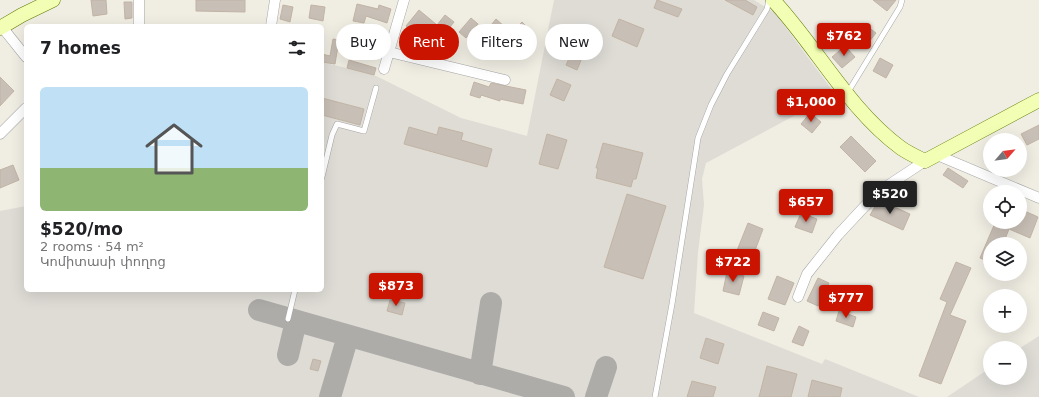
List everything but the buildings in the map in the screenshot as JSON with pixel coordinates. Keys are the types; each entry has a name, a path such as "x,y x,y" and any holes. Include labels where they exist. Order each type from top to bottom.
{"main road":[{"path":"1,28 53,0"},
{"path":"773,0 786,14 848,94 883,133 902,148 931,158 1039,100"}],"street":[{"path":"139,24 140,0"},
{"path":"271,24 275,0"},
{"path":"391,45 404,0"},
{"path":"1,28 24,55"},
{"path":"391,52 505,80"},
{"path":"384,69 387,60"},
{"path":"0,134 24,110"},
{"path":"798,297 807,274 838,235 878,192 931,158 1039,198"}],"lane":[{"path":"654,397 672,304 698,138 711,105 727,74 768,9 769,0"},
{"path":"848,94 900,7 902,0"},
{"path":"324,168 332,135 337,124 364,131 376,88"},
{"path":"288,319 295,292"}],"shaded area":[{"path":"554,0 754,0 775,13 835,94 706,163 702,179 704,205 698,252 694,313 822,364 825,359 919,397 0,397 0,211 24,206 24,292 324,292 324,62 374,75 461,118 527,136 545,45 545,60 603,60 603,24 549,24"},
{"path":"1039,336 1039,397 947,397 983,373 983,385 1027,385 1027,344"}],"taxiway":[{"path":"480,374 491,303"},
{"path":"259,310 564,397"},
{"path":"288,355 296,321"},
{"path":"330,397 348,336"},
{"path":"596,397 606,367"}]}
